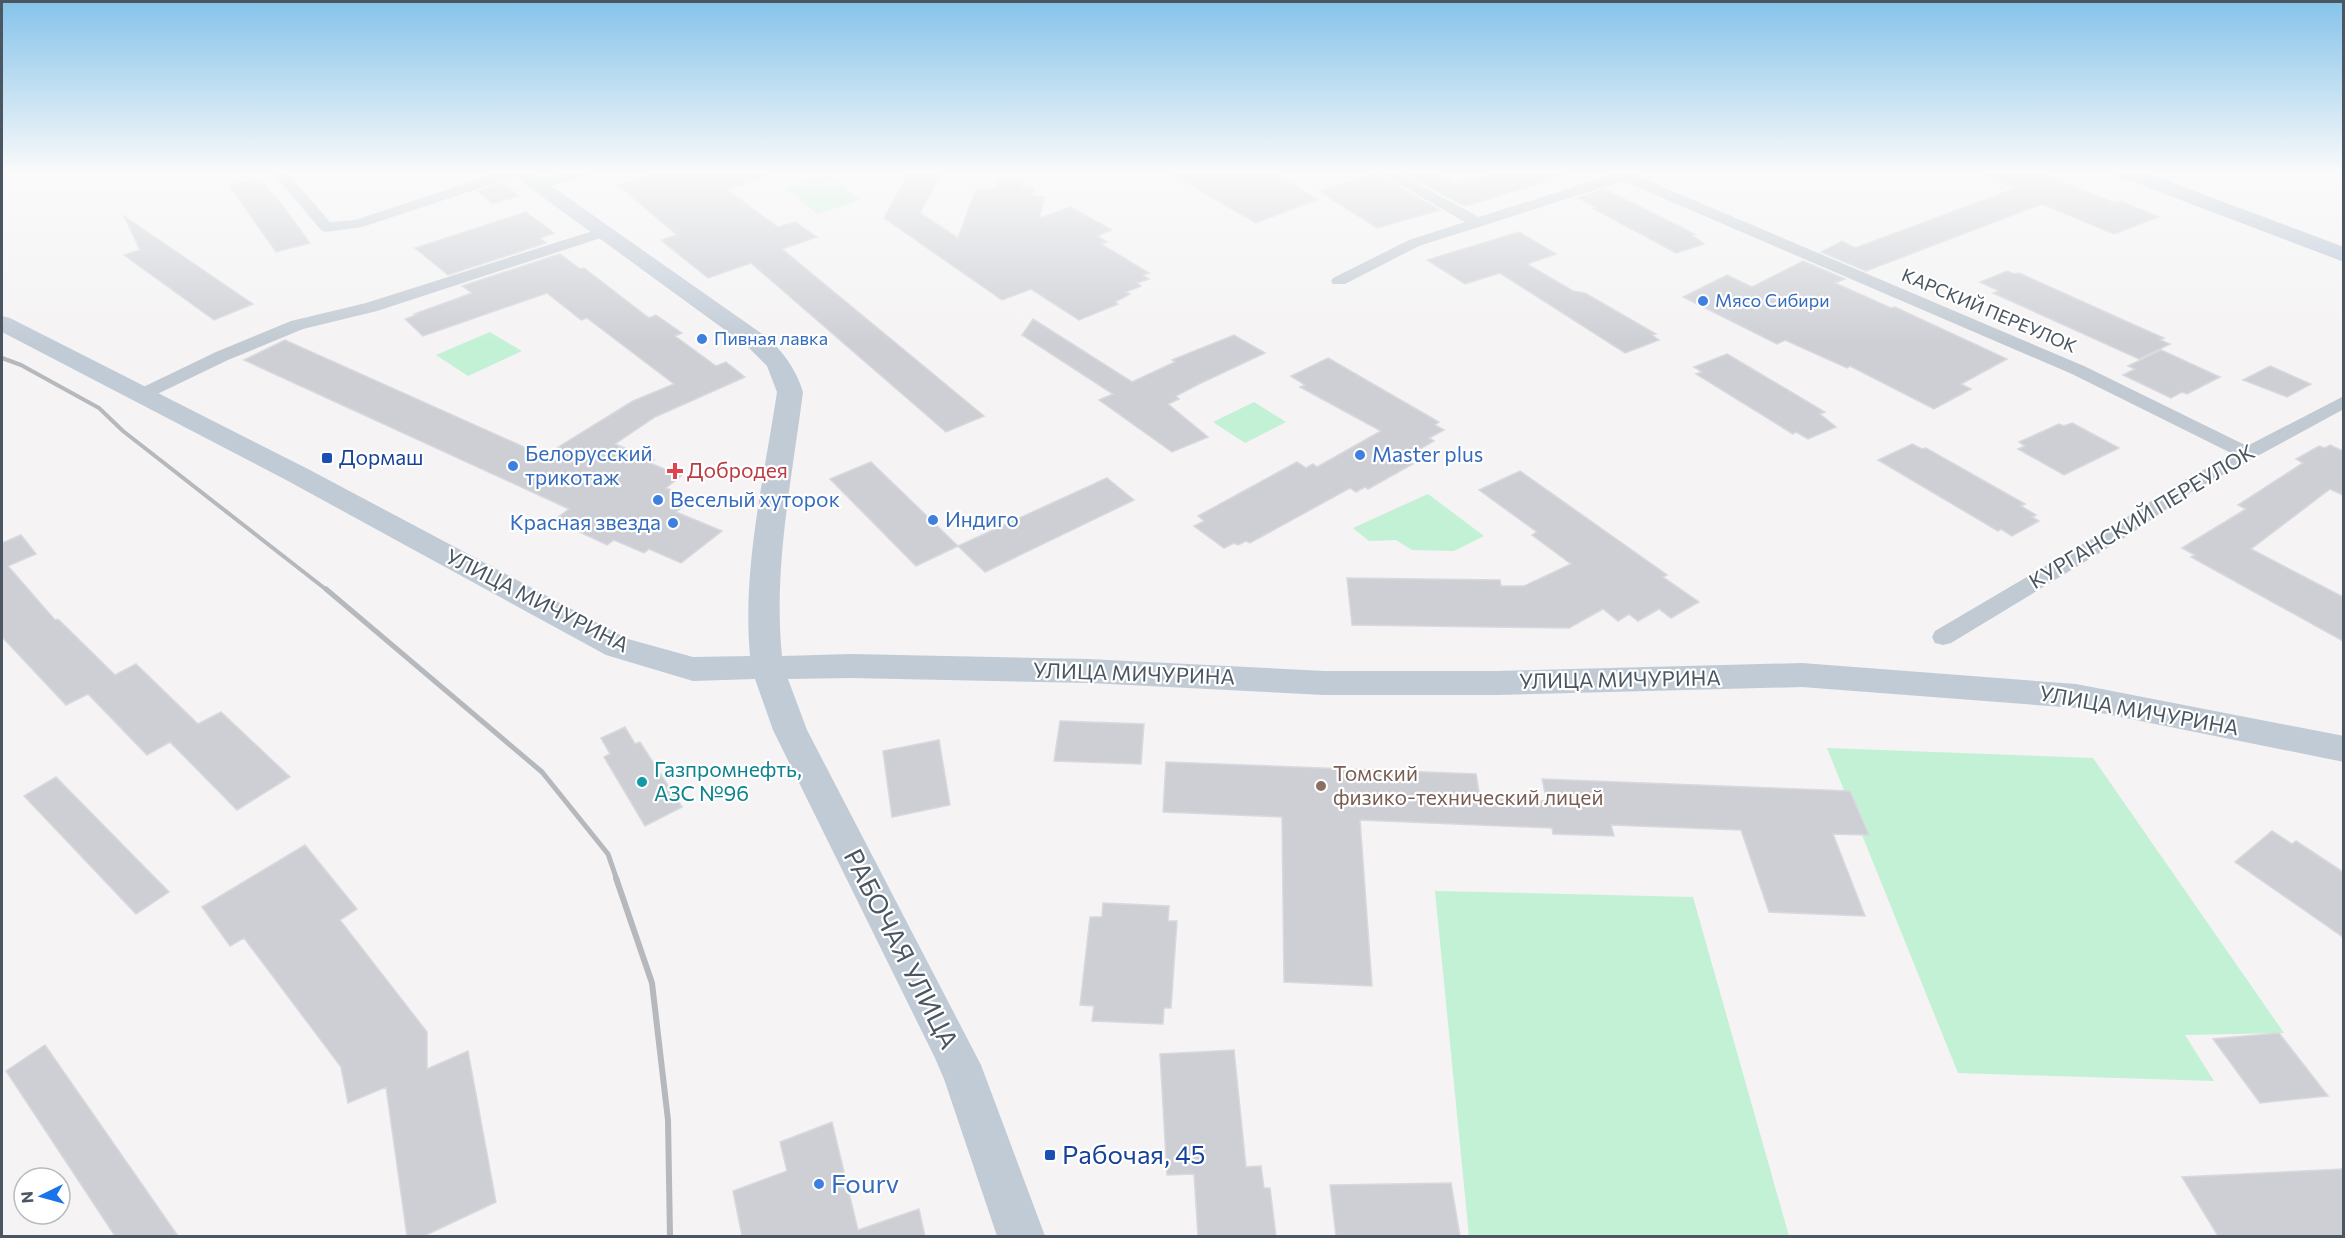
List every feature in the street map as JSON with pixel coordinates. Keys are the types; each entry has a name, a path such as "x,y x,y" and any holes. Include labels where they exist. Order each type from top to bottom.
{"main road":[{"path":"2274,229 2343,255"},
{"path":"2302,229 2343,244"}],"street":[{"name":"РАБОЧАЯ УЛИЦА","path":"600,229 771,353 787,379 790,392 764,582 763,626 767,668 795,740 955,1054 1021,1236"},
{"path":"1339,281 1414,243 1456,229"},
{"name":"КАРСКИЙ ПЕРЕУЛОК","path":"1747,229 2078,370 2247,453"},
{"path":"142,394 222,356 297,325 371,306 605,232"},
{"name":"УЛИЦА МИЧУРИНА","path":"2,323 339,496 617,647 693,669 851,666 1089,671 1324,682 1496,683 1803,675 2076,696 2343,749"},
{"name":"КУРГАНСКИЙ ПЕРЕУЛОК","path":"1943,637 2117,533 2184,488 2343,401"}],"green space":[{"path":"490,332 522,351 468,376 436,355"},
{"path":"1254,402 1286,422 1245,443 1213,422"},
{"path":"1428,494 1484,536 1454,551 1412,550 1396,540 1369,541 1353,528"},
{"path":"1827,748 2093,758 2284,1033 2185,1035 2214,1081 1958,1073"},
{"path":"1435,891 1693,897 1789,1236 1469,1236"}],"building":[{"path":"130,229 143,229 253,304 214,320 124,255 140,250"},
{"path":"260,229 300,229 310,243 276,252"},
{"path":"474,229 548,229 554,233 540,238 546,243 448,275 415,248"},
{"path":"670,229 805,229 817,237 782,249 984,416 946,432 751,263 708,278 661,240 677,235"},
{"path":"900,229 944,229 958,238 961,229 1110,229 1112,230 1097,236 1107,242 1101,244 1149,273 1143,275 1149,279 1137,283 1141,286 1126,292 1130,294 1115,302 1118,304 1079,320 1031,289 1002,300"},
{"path":"1631,229 1684,229 1695,234 1692,235 1704,244 1676,253"},
{"path":"1907,229 1977,229 1866,271 1821,252 1842,241 1855,248"},
{"path":"2101,229 2128,229 2114,234"},
{"path":"1519,232 1556,254 1527,264 1573,291 1585,293 1656,334 1652,335 1659,340 1625,353 1500,273 1465,284 1427,260"},
{"path":"560,254 580,269 584,268 649,318 656,315 682,333 675,336 716,366 726,362 745,377 655,417 615,444 654,460 650,463 681,476 666,488 693,499 676,512 722,531 681,563 649,549 644,553 614,540 607,545 554,520 569,509 244,360 285,340 544,456 633,401 674,384 587,318 581,320 547,293 423,336 405,319 472,293 462,286"},
{"path":"1803,261 1845,279 1835,283 1891,308 1895,307 2007,359 1961,384 1971,389 1934,409 1850,366 1847,368 1785,340 1777,344 1683,297 1727,275 1752,287"},
{"path":"2007,271 2019,273 2164,338 2160,340 2170,344 2139,359 1993,293 1999,291 1980,282"},
{"path":"1033,319 1132,382 1175,362 1172,360 1234,335 1265,353 1176,396 1179,399 1168,404 1208,437 1172,452 1099,400 1113,394 1022,335"},
{"path":"2161,350 2220,377 2187,394 2182,392 2171,398 2123,375 2135,369 2128,366"},
{"path":"1727,354 1825,412 1820,414 1836,427 1808,439 1796,432 1793,434 1696,374 1702,372 1694,367"},
{"path":"1328,358 1439,422 1435,425 1444,430 1429,438 1434,441 1411,454 1416,457 1409,461 1413,464 1368,489 1365,487 1356,492 1350,488 1250,543 1246,541 1238,545 1234,543 1224,548 1194,526 1204,521 1198,516 1297,462 1306,468 1313,464 1317,467 1381,431 1300,387 1305,385 1291,376"},
{"path":"2270,366 2311,384 2287,397 2243,380"},
{"path":"2072,423 2119,448 2064,475 2018,449 2025,446 2019,442 2059,424 2064,426"},
{"path":"1912,444 1922,449 1926,448 2025,504 2021,506 2036,515 2032,517 2039,521 2012,536 2001,529 1998,531 1878,460"},
{"path":"2330,445 2343,451 2343,495 2330,489 2251,549 2343,597 2343,641 2191,557 2195,555 2182,548 2246,509 2238,505 2303,463 2296,459 2319,446 2325,448"},
{"path":"871,462 958,546 916,566 830,479"},
{"path":"1520,471 1667,575 1663,577 1699,602 1671,618 1659,609 1638,621 1629,614 1618,621 1603,609 1569,628 1352,625 1347,578 1500,580 1501,586 1524,586 1571,564 1532,535 1537,532 1479,490"},
{"path":"1107,478 1134,500 985,572 958,546"},
{"path":"21,535 36,554 8,566 55,620 58,619 115,675 136,664 198,724 221,712 290,777 237,810 170,742 147,755 88,694 66,705 2,637 2,543"},
{"path":"1060,721 1144,724 1141,764 1054,761"},
{"name":"Газпромнефть, АЗС №96","path":"625,727 635,744 640,742 682,807 645,826 604,757 610,754 601,738"},
{"path":"939,740 950,805 892,817 883,751"},
{"path":"1166,762 1476,774 1480,798 1547,801 1542,779 1850,791 1869,835 1833,834 1865,916 1769,912 1741,830 1611,825 1614,836 1553,834 1552,828 1360,820 1372,986 1284,982 1282,817 1163,812"},
{"path":"56,777 169,892 136,914 24,796"},
{"path":"2272,831 2292,844 2296,841 2343,872 2343,937 2235,862"},
{"path":"305,845 357,909 340,920 427,1032 427,1069 468,1051 496,1202 424,1236 407,1236 386,1087 348,1103 341,1067 244,938 230,946 202,907"},
{"path":"1103,903 1169,906 1168,921 1177,921 1171,1008 1164,1008 1163,1024 1092,1021 1094,1006 1080,1005 1090,917 1102,917"},
{"path":"2279,1033 2328,1096 2260,1103 2213,1039"},
{"path":"45,1045 178,1236 115,1236 72,1171 72,1166 69,1166 6,1071"},
{"path":"1234,1050 1246,1167 1261,1166 1264,1188 1270,1188 1276,1236 1198,1236 1194,1174 1167,1175 1160,1054"},
{"path":"832,1122 858,1230 919,1209 925,1236 742,1236 733,1191 787,1171 780,1142"},
{"path":"2343,1169 2343,1236 2218,1236 2182,1177"},
{"path":"1451,1183 1460,1236 1336,1236 1330,1185"}],"railway":[{"path":"2,358 21,365 99,408 123,431 328,591"},
{"path":"326,589 542,772 608,854 617,880"},
{"path":"616,878 652,983 668,1120 670,1236"}],"place":[{"name":"Мясо Сибири","path":"1703,301"},
{"name":"Пивная лавка","path":"702,339"},
{"name":"Master plus","path":"1360,455"},
{"name":"Дормаш","path":"327,458"},
{"name":"Белорусский трикотаж","path":"513,466"},
{"name":"Добродея","path":"675,471"},
{"name":"Веселый хуторок","path":"658,500"},
{"name":"Индиго","path":"933,520"},
{"name":"Красная звезда","path":"673,523"},
{"name":"Газпромнефть, АЗС №96","path":"642,782"},
{"name":"Томский физико-технический лицей","path":"1321,786"},
{"name":"Рабочая, 45","path":"1050,1155"},
{"name":"Fourv","path":"819,1184"}]}
